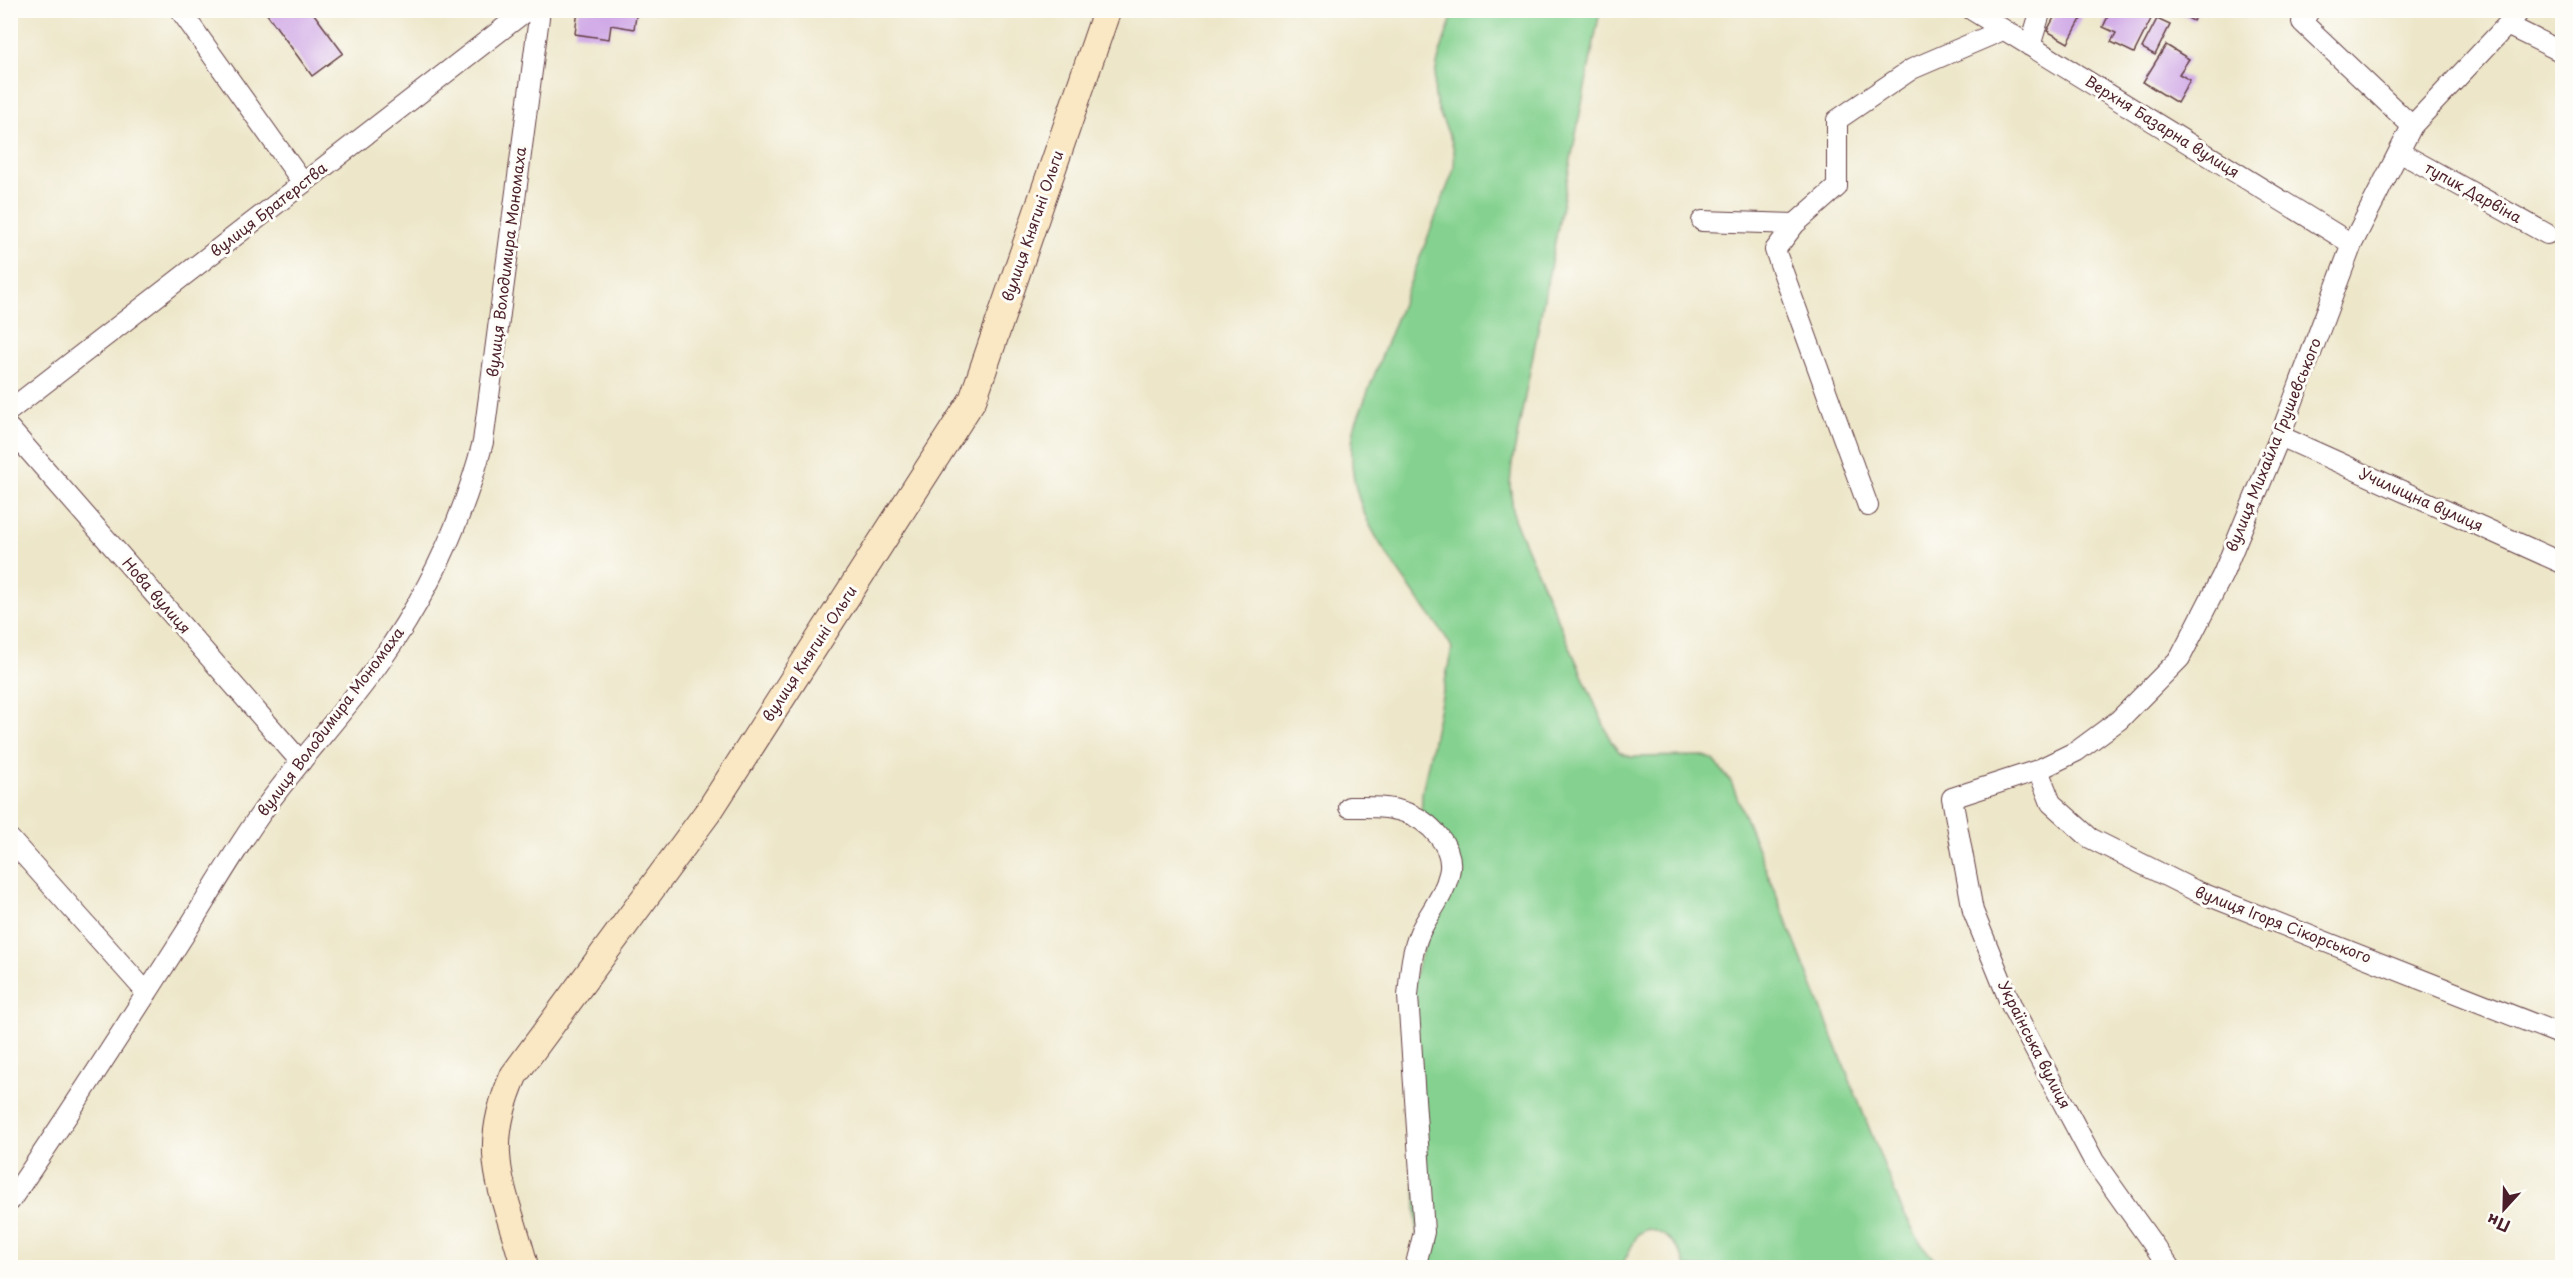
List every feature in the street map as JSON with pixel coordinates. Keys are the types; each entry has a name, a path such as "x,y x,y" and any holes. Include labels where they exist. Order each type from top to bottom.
{"street":[{"path":"180,10 303,183"},
{"name":"вулиця Братерства","path":"10,410 527,10"},
{"name":"вулиця Володимира Мономаха","path":"10,1202 147,993 266,805 379,664 443,559 468,501 483,442 540,10"},
{"name":"вулиця Княгині Ольги","path":"525,1268 496,1164 497,1123 509,1086 528,1054 711,808 973,399 1107,10"},
{"name":"Верхня Базарна вулиця","path":"1972,10 2352,244"},
{"path":"2030,46 2041,10"},
{"path":"2310,10 2302,22 2412,126"},
{"name":"вулиця Михайла Грушевського","path":"1952,798 2038,770 2077,751 2119,720 2180,658 2223,574 2280,436 2352,244 2398,152 2412,126 2509,26 2521,10"},
{"path":"2509,26 2562,52"},
{"path":"1868,506 1775,250 1795,224 1837,187 1837,120 1912,69 2004,30"},
{"name":"тупик Дарвіна","path":"2398,152 2547,234"},
{"path":"1702,221 1795,224"},
{"name":"Нова вулиця","path":"10,429 301,762"},
{"name":"Училищна вулиця","path":"2280,436 2562,563"},
{"name":"вулиця Ігоря Сікорського","path":"2038,770 2051,803 2090,838 2194,890 2562,1035"},
{"name":"Українська вулиця","path":"1952,798 1973,911 2012,1007 2094,1161 2170,1268"},
{"path":"1349,807 1405,812 1421,820 1446,847 1451,862 1445,887 1420,933 1414,951 1409,985 1424,1204 1424,1232 1415,1268"},
{"path":"10,839 147,993"}],"green space":[{"path":"1454,11 1600,11 1512,463 1510,485 1514,519 1611,741 1619,752 1631,757 1704,756 1714,760 1731,782 1901,1208 1919,1241 1940,1267 1686,1267 1673,1242 1662,1234 1648,1229 1638,1234 1621,1267 1415,1268 1418,1259 1408,996 1451,862 1421,821 1422,793 1452,648 1397,570 1370,526 1360,503 1354,478 1352,453 1355,425 1453,172 1454,151 1437,107 1434,86 1440,53"}],"building":[{"path":"264,10 311,10 343,53 312,76"},
{"path":"578,10 637,10 634,29 611,25 609,39 575,34"},
{"path":"2058,10 2086,10 2068,43 2047,31"},
{"path":"2111,10 2127,13 2140,10 2152,17 2134,53 2111,42 2116,33 2103,27"},
{"path":"2173,10 2199,10 2193,21"},
{"path":"2157,19 2170,25 2155,55 2142,48"},
{"path":"2166,45 2189,59 2179,74 2190,80 2177,103 2143,82"}]}
